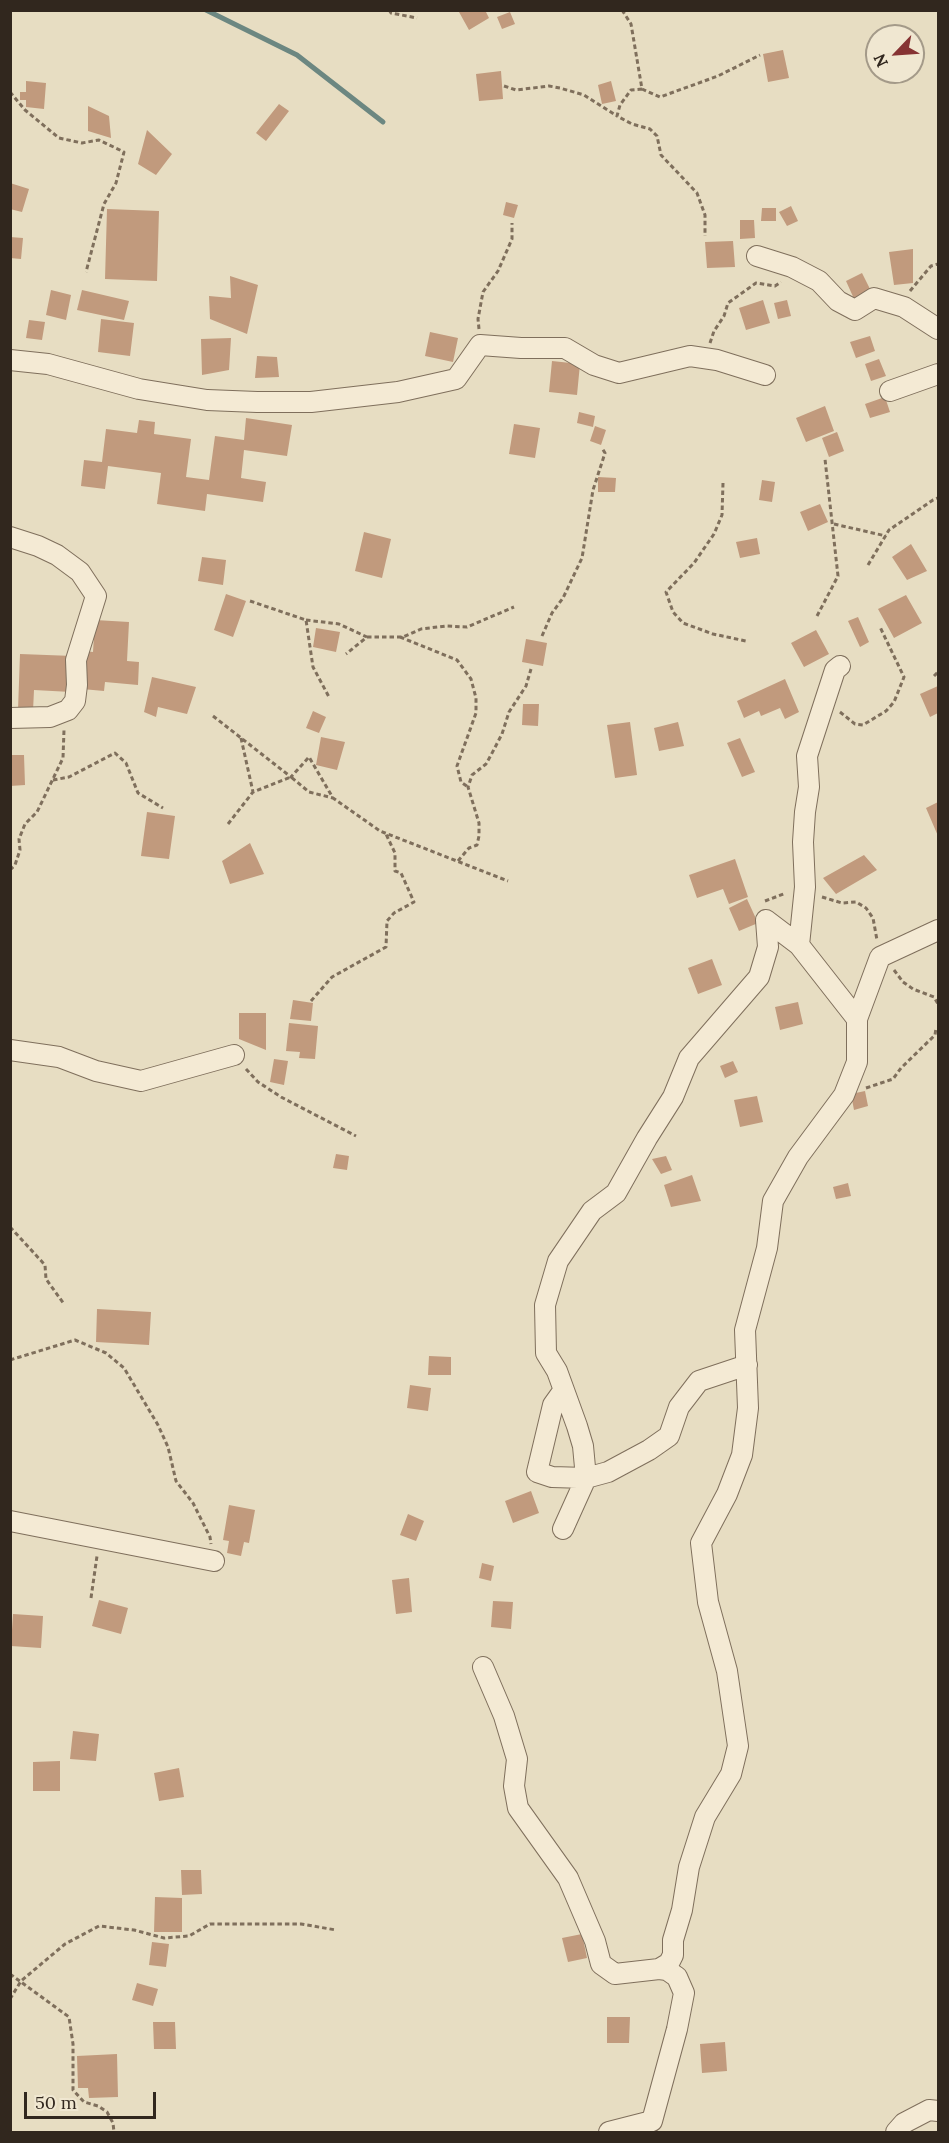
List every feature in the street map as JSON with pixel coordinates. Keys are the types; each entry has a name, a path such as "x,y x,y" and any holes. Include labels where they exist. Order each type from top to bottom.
{"street":[{"path":"757,256 819,281 838,301 855,310 874,298 904,307 939,329"},
{"path":"10,360 48,364 139,389 207,400 311,402 398,392 456,379 480,345 565,348 594,365 619,373 690,356 765,375"},
{"path":"890,391 939,374"},
{"path":"10,537 57,555 80,572 96,596 76,660 75,701 65,712 50,717 10,718"},
{"path":"799,945 804,893 804,822 809,787 807,756 835,670 840,666"},
{"path":"563,1528 586,1478 583,1446 577,1426 557,1371 546,1353 545,1305 558,1261 592,1211 616,1193 673,1097 689,1058 759,977 768,947 766,920 799,945 857,1019"},
{"path":"659,1969 669,1962 673,1954 673,1940 682,1910 689,1867 705,1817 731,1774 738,1746 727,1671 708,1602 701,1543 727,1494 742,1455 748,1408 745,1330 768,1248 773,1201 798,1157 844,1095 857,1062 857,1019 880,957 939,930"},
{"path":"10,1050 59,1058 96,1071 141,1081 234,1055"},
{"path":"563,1391 553,1405 537,1472 552,1477 586,1478 608,1472 649,1450 669,1436 679,1407 699,1381 747,1365"},
{"path":"10,1521 214,1561"},
{"path":"483,1667 504,1716 517,1759 514,1786 519,1808 568,1878 595,1941 601,1964 615,1974 667,1970 677,1977 684,1993 677,2030 652,2121 609,2133"},
{"path":"896,2133 904,2122 929,2110 939,2111"}],"path":[{"path":"389,10 391,13 417,18"},
{"path":"622,10 631,24 642,89"},
{"path":"617,116 620,105 631,90 642,89 660,97 718,76 760,55"},
{"path":"504,86 516,90 549,86 584,95 632,124 650,129 657,136 661,155 697,193 705,215 705,236"},
{"path":"10,92 25,110 59,138 82,143 99,140 124,152 116,183 104,204 86,272"},
{"path":"480,345 478,319 483,292 498,271 512,239 512,223"},
{"path":"893,304 907,295 931,266 939,264"},
{"path":"705,358 714,330 724,316 728,303 756,283 776,286 794,269"},
{"path":"542,636 582,558 592,490 604,453 602,448"},
{"path":"817,616 838,576 825,459"},
{"path":"723,483 722,516 714,534 694,563 666,592 673,612 683,623 713,634 746,641"},
{"path":"868,565 890,530 939,498"},
{"path":"834,524 886,536"},
{"path":"250,601 306,621 339,624 367,637 400,637 420,629 446,626 467,627 514,607"},
{"path":"306,621 313,667 329,697"},
{"path":"826,695 840,712 855,724 863,724 886,711 894,702 904,677 880,627"},
{"path":"345,654 367,637"},
{"path":"400,637 457,660 471,679 476,698 476,713 457,766 461,782 468,787"},
{"path":"458,861 469,848 477,844 479,836 479,823 468,787 472,776 486,764 491,755 502,734 509,712 526,686 531,669"},
{"path":"933,676 939,672"},
{"path":"10,870 15,865 20,850 20,839 25,824 37,812 63,758 65,712"},
{"path":"213,716 309,792 333,798 385,832 508,881"},
{"path":"240,737 253,792"},
{"path":"53,780 69,777 115,753 126,763 138,793 163,808"},
{"path":"228,824 253,792 291,777 309,757 333,798"},
{"path":"311,1001 332,977 386,947 387,921 394,913 414,902 401,873 395,871 394,854 385,832"},
{"path":"762,902 786,893 804,893 842,903 856,902 866,908 873,918 880,957 903,982 913,989 934,997 939,1004"},
{"path":"844,1095 893,1079 901,1068 935,1035 936,1028"},
{"path":"234,1055 258,1082 356,1136"},
{"path":"10,1227 45,1264 46,1279 64,1304"},
{"path":"10,1360 75,1340 106,1353 124,1368 158,1425 168,1447 176,1481 193,1503 210,1537 214,1561"},
{"path":"91,1598 100,1539"},
{"path":"10,1999 21,1981 65,1944 99,1926 134,1930 164,1938 189,1936 210,1924 301,1924 336,1930"},
{"path":"10,1974 69,2017 73,2044 73,2090 84,2102 98,2106 107,2112 113,2123 114,2133"}],"building":[{"path":"485,10 489,18 469,30 459,12"},
{"path":"510,12 515,24 502,29 497,17"},
{"path":"783,50 789,78 768,82 763,54"},
{"path":"501,71 503,99 479,101 476,74"},
{"path":"26,81 46,83 44,109 26,107 26,100 20,100 20,92 26,92"},
{"path":"611,81 616,101 602,104 598,85"},
{"path":"279,104 289,111 266,141 256,133"},
{"path":"88,106 109,116 111,138 88,131"},
{"path":"147,130 172,154 156,175 138,164"},
{"path":"10,183 29,189 22,212 10,209"},
{"path":"506,202 518,205 514,218 503,215"},
{"path":"791,206 798,221 787,226 779,212"},
{"path":"762,208 776,208 776,221 761,221"},
{"path":"107,209 159,211 157,281 105,279"},
{"path":"740,220 754,220 755,238 740,239"},
{"path":"10,237 23,238 21,259 10,258"},
{"path":"733,241 735,267 707,268 705,242"},
{"path":"913,249 913,283 894,285 889,252"},
{"path":"862,273 872,293 855,301 846,281"},
{"path":"230,276 258,285 247,334 210,319 209,296 231,298"},
{"path":"51,290 71,295 66,320 46,315"},
{"path":"82,290 129,301 124,320 77,310"},
{"path":"763,300 770,323 746,330 739,308"},
{"path":"787,300 791,316 778,319 774,303"},
{"path":"101,319 134,323 130,356 98,352"},
{"path":"29,320 45,322 42,340 26,338"},
{"path":"430,332 458,338 453,362 425,356"},
{"path":"870,336 875,351 856,358 850,342"},
{"path":"231,338 229,370 202,375 201,339"},
{"path":"257,356 277,357 279,377 255,378"},
{"path":"879,359 886,376 871,381 865,364"},
{"path":"552,361 580,364 577,395 549,392"},
{"path":"885,397 890,412 870,418 865,404"},
{"path":"825,406 834,431 806,442 796,418"},
{"path":"579,412 595,416 593,427 577,423"},
{"path":"246,418 292,425 287,456 244,450 241,478 266,482 263,502 207,494 205,511 157,504 161,473 108,466 105,489 81,486 84,460 102,462 106,429 137,433 139,420 155,422 154,434 191,439 186,477 209,480 215,436 244,440"},
{"path":"514,424 540,428 535,458 509,454"},
{"path":"595,426 606,430 601,445 590,441"},
{"path":"837,432 844,451 829,457 822,438"},
{"path":"598,477 616,478 615,492 598,492"},
{"path":"762,480 775,482 772,502 759,500"},
{"path":"820,504 828,522 808,531 800,512"},
{"path":"364,532 391,539 382,578 355,571"},
{"path":"757,538 760,554 740,558 736,542"},
{"path":"911,544 927,571 907,580 892,557"},
{"path":"202,557 226,560 223,585 198,581"},
{"path":"226,594 246,601 233,637 214,630"},
{"path":"906,595 922,623 894,638 878,609"},
{"path":"858,617 869,642 860,647 848,621"},
{"path":"95,620 129,622 127,661 139,662 138,685 105,682 104,691 82,689 84,651 93,652"},
{"path":"316,628 340,632 336,652 313,647"},
{"path":"816,630 829,654 804,667 791,643"},
{"path":"526,639 547,643 543,666 522,662"},
{"path":"20,654 73,656 71,692 34,690 33,711 18,710"},
{"path":"152,677 196,687 187,714 158,707 156,717 144,712"},
{"path":"785,679 799,712 785,719 780,708 761,716 759,711 744,718 737,701"},
{"path":"938,686 938,713 930,717 920,694"},
{"path":"523,704 539,704 538,726 522,725"},
{"path":"313,711 326,717 319,733 306,728"},
{"path":"630,722 637,775 615,778 607,725"},
{"path":"678,722 684,746 659,751 654,728"},
{"path":"321,737 345,742 337,770 316,765"},
{"path":"740,738 755,772 742,777 727,743"},
{"path":"10,755 24,755 25,785 10,786"},
{"path":"938,802 938,836 926,808"},
{"path":"147,812 175,816 169,859 141,856"},
{"path":"250,843 264,874 230,884 222,861"},
{"path":"864,855 877,870 836,894 823,878"},
{"path":"735,859 748,897 729,904 723,889 697,898 689,875"},
{"path":"747,899 758,923 739,931 729,908"},
{"path":"712,959 722,985 698,994 688,968"},
{"path":"293,1000 313,1003 311,1021 290,1019"},
{"path":"798,1002 803,1024 780,1030 775,1007"},
{"path":"239,1013 266,1013 266,1050 239,1039"},
{"path":"289,1023 318,1026 315,1059 299,1058 300,1052 286,1051"},
{"path":"274,1059 288,1061 284,1085 270,1082"},
{"path":"733,1061 738,1072 725,1078 720,1066"},
{"path":"865,1091 868,1106 854,1110 851,1094"},
{"path":"757,1096 763,1122 740,1127 734,1100"},
{"path":"336,1154 349,1156 347,1170 333,1168"},
{"path":"666,1156 672,1170 661,1174 652,1159"},
{"path":"692,1175 701,1201 671,1207 664,1185"},
{"path":"848,1183 851,1196 836,1199 833,1187"},
{"path":"97,1309 151,1312 149,1345 96,1342"},
{"path":"429,1356 451,1357 451,1375 428,1375"},
{"path":"410,1385 431,1388 428,1411 407,1408"},
{"path":"531,1491 539,1513 513,1523 505,1501"},
{"path":"229,1505 255,1510 249,1543 244,1542 241,1556 227,1553 229,1541 223,1540"},
{"path":"408,1514 424,1521 416,1541 400,1535"},
{"path":"482,1563 494,1566 491,1581 479,1578"},
{"path":"409,1578 412,1612 396,1614 392,1580"},
{"path":"99,1600 128,1608 121,1634 92,1626"},
{"path":"493,1601 513,1602 511,1629 491,1627"},
{"path":"13,1614 43,1616 41,1648 11,1646"},
{"path":"73,1731 99,1734 96,1761 70,1759"},
{"path":"60,1761 60,1791 33,1791 33,1762"},
{"path":"179,1768 184,1797 159,1801 154,1773"},
{"path":"181,1870 201,1870 202,1894 182,1895"},
{"path":"155,1897 182,1898 182,1932 154,1932"},
{"path":"582,1934 587,1958 568,1962 562,1938"},
{"path":"152,1942 169,1944 166,1967 149,1965"},
{"path":"137,1983 158,1989 153,2006 132,2000"},
{"path":"607,2017 630,2017 629,2043 607,2043"},
{"path":"153,2022 175,2022 176,2049 154,2049"},
{"path":"725,2042 727,2071 702,2073 700,2044"},
{"path":"117,2054 118,2097 89,2098 88,2088 78,2088 77,2056"}],"waterway":[{"path":"206,10 297,55 383,122"}]}
